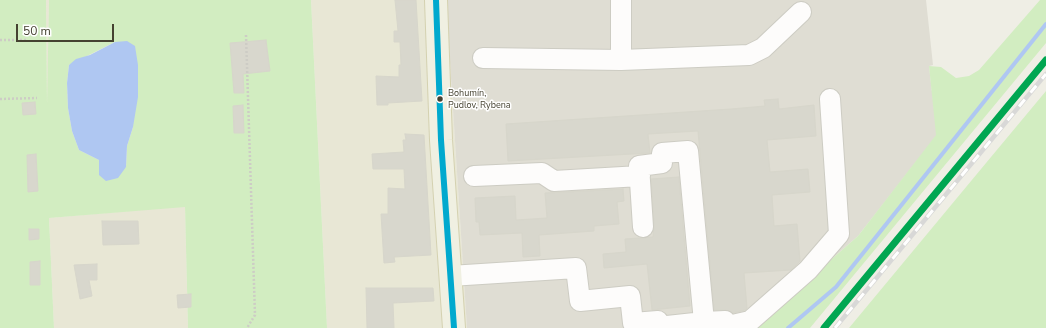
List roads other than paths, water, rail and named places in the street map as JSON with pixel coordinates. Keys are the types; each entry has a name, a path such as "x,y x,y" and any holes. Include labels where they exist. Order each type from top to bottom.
{"main road":[{"path":"436,0 441,140 454,328"}],"lane":[{"path":"621,0 621,60"},
{"path":"483,58 621,60 749,55 763,48 801,12"},
{"path":"450,276 576,268 580,301 630,296 633,323 658,321 658,327 725,320 728,326 750,322 808,270 839,234 830,99"},
{"path":"643,227 639,166 662,163 662,153 688,152 704,322"},
{"path":"474,176 542,173 554,181 640,176"}],"water":[{"path":"127,41 135,46 138,65 138,97 133,127 127,146 126,167 118,178 106,181 99,175 99,160 79,150 72,131 68,108 67,83 69,65 76,59 90,55 115,42"}],"waterway":[{"path":"788,328 836,287 1046,24"}],"railway":[{"path":"835,328 1046,74"}],"place":[{"name":"Bohumín, Pudlov, Rybena","path":"440,99"}]}
